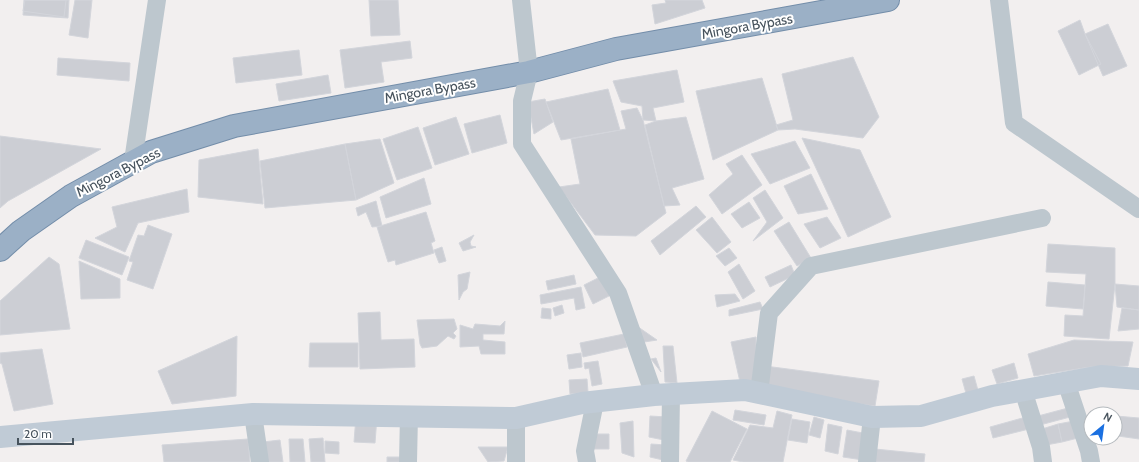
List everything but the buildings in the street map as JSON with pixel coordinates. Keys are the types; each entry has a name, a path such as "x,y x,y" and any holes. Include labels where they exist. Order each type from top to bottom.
{"highway":[{"name":"Mingora Bypass","path":"0,250 21,231 71,196 134,161 151,152 234,126 529,72 616,49 888,0"}],"main road":[{"path":"0,437 253,414 409,415 516,418 582,403 662,395 745,390 872,417 921,416 992,396 1101,376 1139,379"}],"street":[{"path":"134,161 158,0"},
{"path":"521,0 529,72 522,101 522,144 618,293 662,395 670,462"},
{"path":"999,0 1014,122 1139,209"},
{"path":"759,393 769,313 811,266 1042,218"},
{"path":"1066,382 1089,451 1091,462"},
{"path":"1023,390 1041,447 1043,462"},
{"path":"587,462 585,450 596,402"},
{"path":"253,414 260,462"},
{"path":"408,462 409,415"},
{"path":"867,462 872,417"},
{"path":"516,418 516,462"}]}
